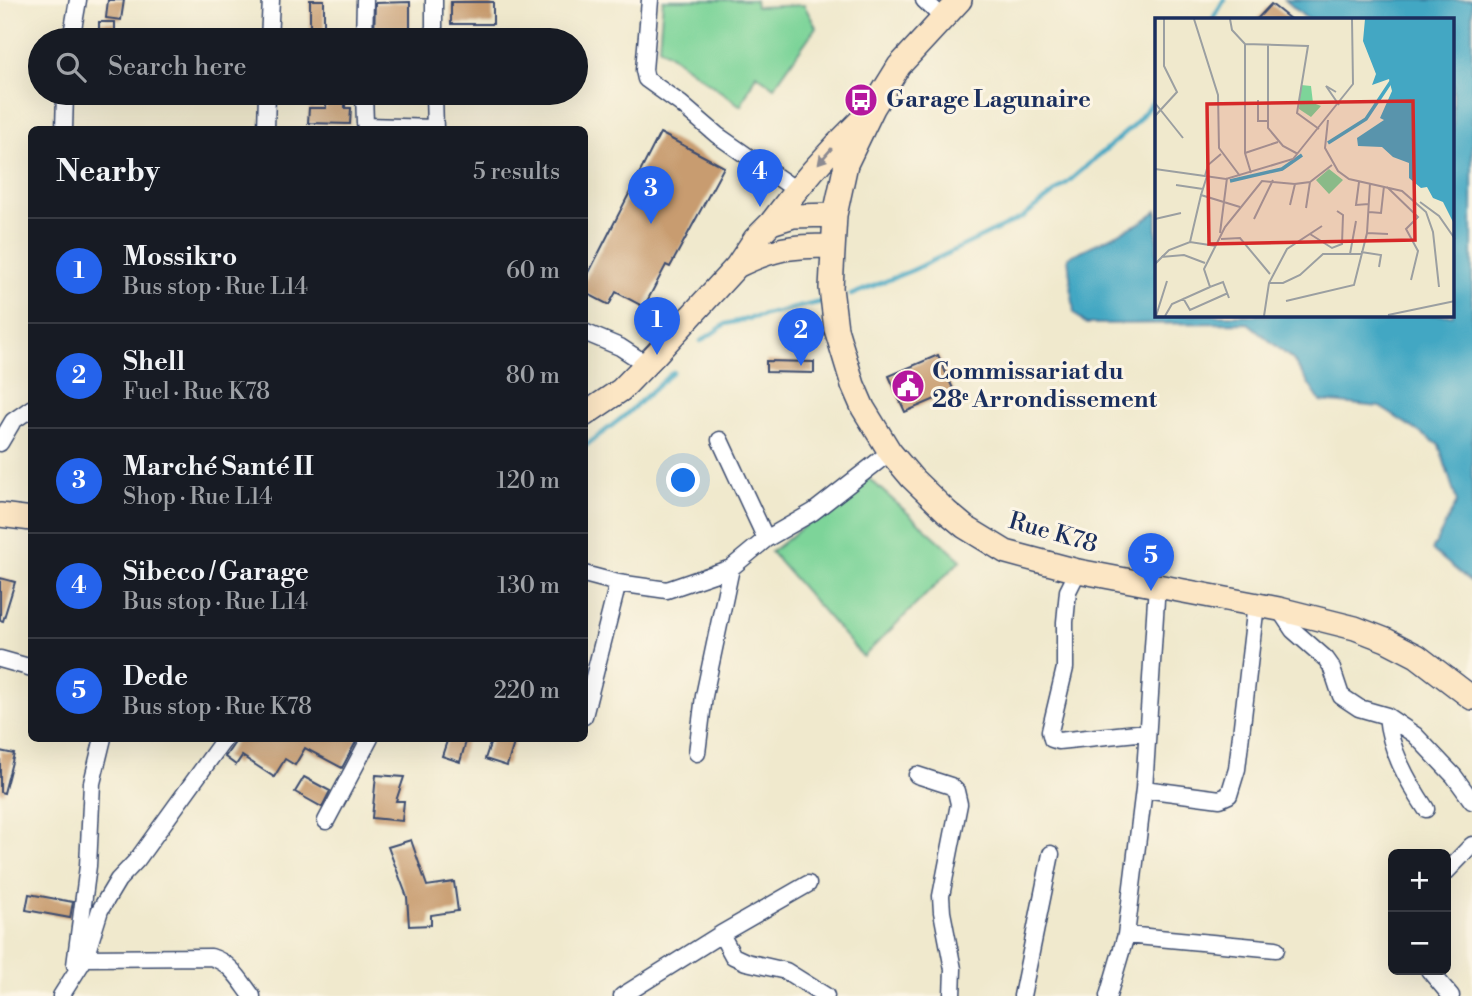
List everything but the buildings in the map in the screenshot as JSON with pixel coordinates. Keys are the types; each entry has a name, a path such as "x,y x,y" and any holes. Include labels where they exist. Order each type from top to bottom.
{"street":[{"path":"73,28 78,0"},
{"path":"270,28 271,0"},
{"path":"364,28 365,0"},
{"path":"434,0 434,28"},
{"path":"650,0 644,70 646,79 717,135 796,190"},
{"path":"924,0 943,18"},
{"path":"588,413 610,400 737,266 755,239 796,190 835,145 873,108 899,66 960,0"},
{"path":"64,126 65,105"},
{"path":"266,126 267,105"},
{"path":"364,105 367,126"},
{"path":"434,105 435,126"},
{"name":"Rue K78","path":"873,108 846,164 835,215 831,288 841,349 863,408 890,452 927,493 965,527 1006,551 1078,571 1256,604 1355,628 1417,656 1472,698"},
{"path":"771,223 793,216 835,215"},
{"path":"737,266 786,247 832,246"},
{"path":"588,334 620,347 646,364"},
{"path":"0,443 5,430 28,411"},
{"path":"720,440 766,539"},
{"path":"588,575 618,583 667,590 731,568 766,539 813,512 890,452"},
{"path":"0,514 28,518"},
{"path":"697,753 704,696 731,568"},
{"path":"1078,571 1068,591 1065,668 1050,731 1052,739 1058,741 1147,732"},
{"path":"588,700 618,583"},
{"path":"1108,996 1126,935 1144,789 1157,584"},
{"path":"1144,789 1220,799 1229,795 1237,769 1256,604"},
{"path":"1279,609 1293,630 1331,666 1341,696 1359,708 1387,716 1415,735 1454,776 1472,801"},
{"path":"0,659 28,667"},
{"path":"1387,716 1388,733 1405,776 1426,809"},
{"path":"74,975 88,866 92,783 102,742"},
{"path":"61,996 85,958 100,910 118,880 137,860 222,742"},
{"path":"326,821 368,742"},
{"path":"917,775 951,786 956,791 959,804 941,895 953,969 952,996"},
{"path":"1451,867 1472,845"},
{"path":"1022,996 1051,854"},
{"path":"622,996 808,884"},
{"path":"721,934 733,956 746,962 786,971 826,996"},
{"path":"1126,935 1276,950"},
{"path":"85,958 211,957 223,960 252,996"},
{"path":"1433,975 1451,996"}],"green space":[{"path":"663,0 755,0 756,7 804,5 816,27 774,87 756,74 741,106 659,47"},
{"path":"867,477 961,560 863,657 771,552"}],"water":[{"path":"1285,0 1472,0 1472,583 1432,550 1457,502 1439,445 1380,407 1320,401 1293,360 1248,323 1086,324 1074,313 1068,257 1140,223 1155,212 1155,317 1454,317 1454,18 1306,18"}],"waterway":[{"path":"1214,18 1224,0"},
{"path":"851,295 913,270 1023,217 1133,126 1155,99"},
{"path":"701,341 726,324 821,302"},
{"path":"588,444 673,372"}],"place":[{"name":"Garage Lagunaire","path":"861,100"},
{"name":"Sibeco / Garage","path":"760,207"},
{"name":"Marché Santé II","path":"651,224"},
{"name":"Mossikro","path":"657,355"},
{"name":"Shell","path":"801,366"},
{"name":"Commissariat du 28ᵉ Arrondissement","path":"908,386"},
{"name":"Dede","path":"1151,591"}]}
